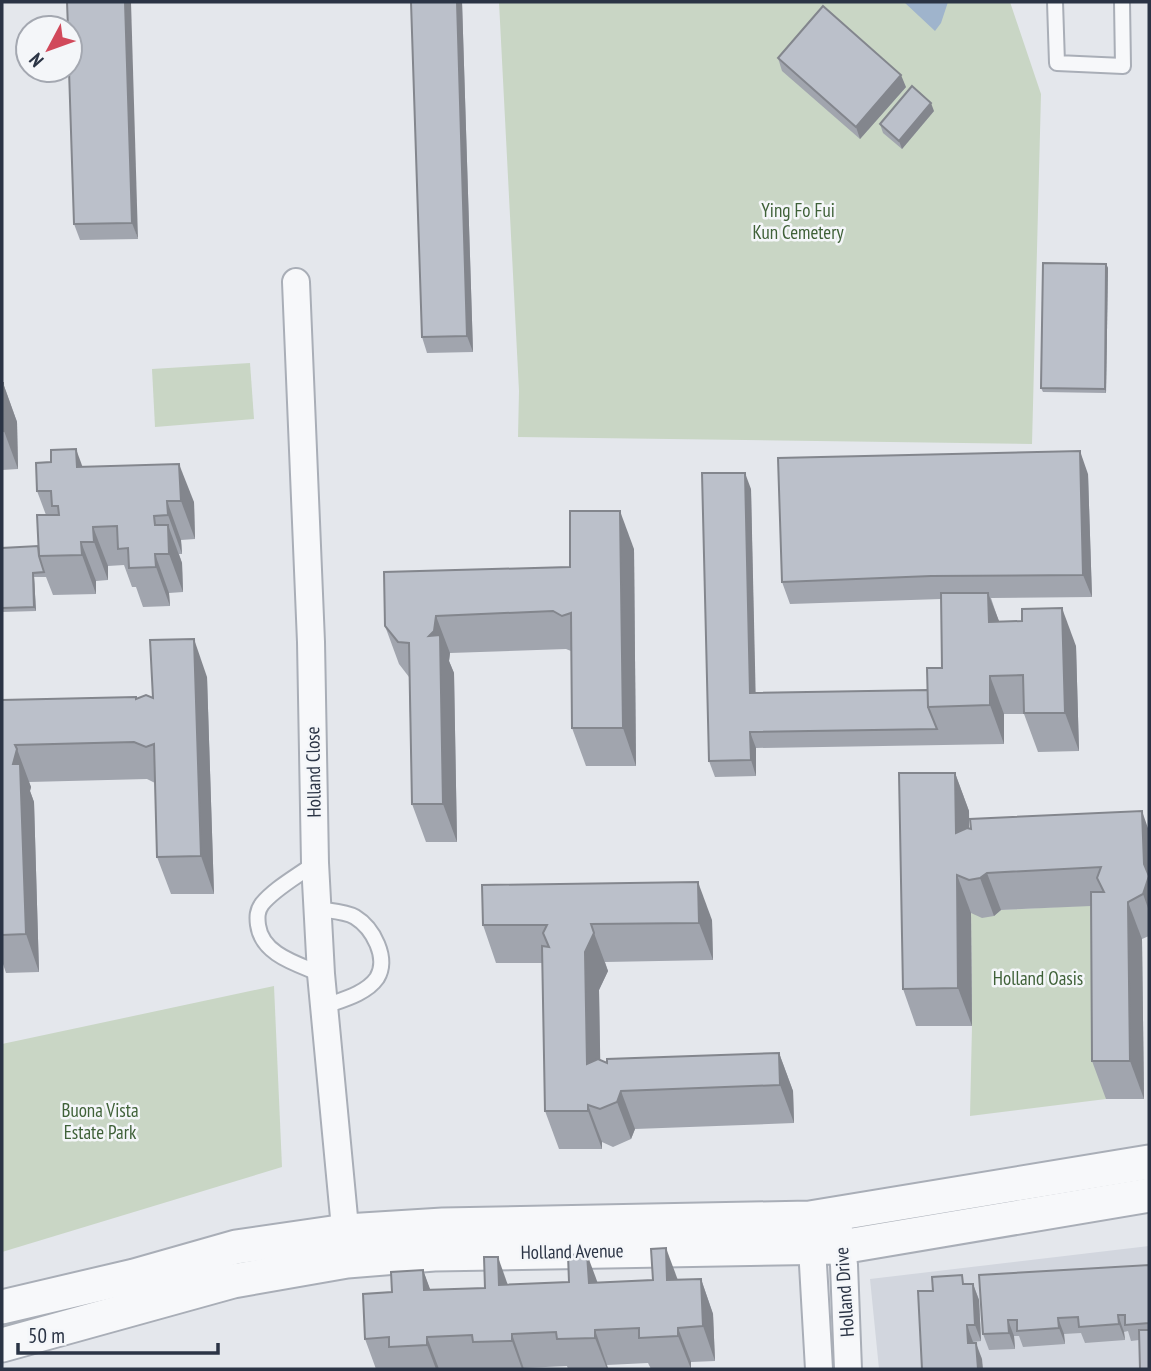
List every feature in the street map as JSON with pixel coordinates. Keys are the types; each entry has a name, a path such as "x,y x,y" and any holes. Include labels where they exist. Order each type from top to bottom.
{"street":[{"name":"Holland Close","path":"296,282 311,642 315,863 321,974 347,1246"},
{"name":"Holland Avenue","path":"825,1232 1149,1161"},
{"name":"Holland Avenue","path":"2,1345 233,1281 347,1246 443,1225 533,1238 825,1232 1149,1195"},
{"name":"Holland Drive","path":"819,1369 825,1232"},
{"name":"Holland Drive","path":"825,1232 844,1265 848,1369"},
{"name":"Holland Avenue","path":"2,1307 134,1276 236,1247 347,1246"}],"lane":[{"path":"1055,2 1057,63 1123,66 1122,2"},
{"path":"315,863 262,904 257,913 258,929 272,950 321,974"},
{"path":"318,909 355,917 372,933 382,956 378,977 367,987 325,1006"}],"shaded area":[{"path":"1149,1246 1149,1369 879,1369 870,1279"}],"green space":[{"name":"Ying Fo Fui Kun Cemetery","path":"499,2 1010,2 1041,94 1032,444 518,437 519,391"},
{"path":"250,363 254,419 155,427 152,369"},
{"name":"Holland Oasis","path":"1115,904 1105,930 1106,1099 970,1116 971,913 994,916 1001,910"},
{"name":"Buona Vista Estate Park","path":"274,986 282,1167 2,1252 2,1044"}],"water":[{"path":"904,2 948,2 941,23 935,31"}],"building":[{"path":"67,2 125,2 132,223 74,224 69,84 84,84 84,14 67,14"},
{"path":"411,2 457,2 467,336 422,337"},
{"path":"823,6 901,75 856,127 778,58"},
{"path":"912,86 931,103 899,141 880,124"},
{"path":"1043,263 1106,264 1105,389 1041,388"},
{"path":"3,383 4,431 2,431"},
{"path":"76,449 77,467 179,464 181,501 167,501 168,515 154,516 155,525 168,525 169,554 155,554 156,567 129,568 128,548 118,549 117,526 93,527 94,542 81,542 82,555 39,556 37,515 59,515 58,506 52,506 51,491 37,491 36,463 51,462 51,450"},
{"path":"1080,451 1083,575 931,576 782,582 778,458"},
{"path":"702,473 745,473 750,693 928,690 928,707 937,729 750,732 751,760 709,761"},
{"path":"570,511 620,511 623,728 572,728 571,613 562,616 553,611 436,616 434,631 429,636 440,635 443,804 412,804 409,643 398,642 385,626 384,572 570,567"},
{"path":"38,546 44,572 33,573 34,607 2,608 2,548"},
{"path":"941,593 988,593 989,622 1022,621 1022,609 1062,608 1065,713 1024,713 1023,675 990,676 990,705 928,707 927,668 942,668"},
{"path":"194,639 201,856 157,857 154,744 146,747 134,742 15,745 17,749 13,764 20,764 26,934 2,935 2,700 136,699 146,695 153,698 150,640"},
{"path":"899,773 955,773 956,833 971,829 970,819 1142,811 1144,864 1149,876 1143,894 1128,902 1130,1061 1092,1061 1091,892 1104,892 1097,878 1101,867 987,873 980,878 969,880 957,875 958,988 903,989"},
{"path":"698,882 699,923 591,924 594,933 585,952 587,1064 598,1059 607,1063 607,1059 779,1053 780,1085 621,1091 617,1102 600,1109 588,1105 588,1111 545,1111 542,946 549,947 543,933 547,925 483,925 482,885"},
{"path":"666,1248 667,1280 701,1279 703,1326 678,1328 678,1336 639,1338 639,1328 595,1330 595,1338 557,1339 556,1332 512,1334 512,1341 473,1342 472,1335 427,1337 427,1345 389,1347 389,1337 365,1339 363,1294 392,1292 391,1272 423,1270 424,1290 485,1288 484,1257 498,1257 499,1285 569,1282 568,1255 587,1254 589,1283 653,1280 651,1249"},
{"path":"1149,1265 1149,1323 1125,1325 1125,1315 1118,1315 1119,1324 1079,1327 1078,1317 1058,1318 1059,1328 1017,1331 1017,1320 1008,1320 1009,1333 983,1334 979,1275"},
{"path":"962,1275 963,1284 973,1284 975,1325 967,1325 968,1343 976,1343 978,1369 922,1369 918,1291 933,1291 932,1277"},
{"path":"1139,1330 1149,1330 1149,1369 1140,1369"}]}
